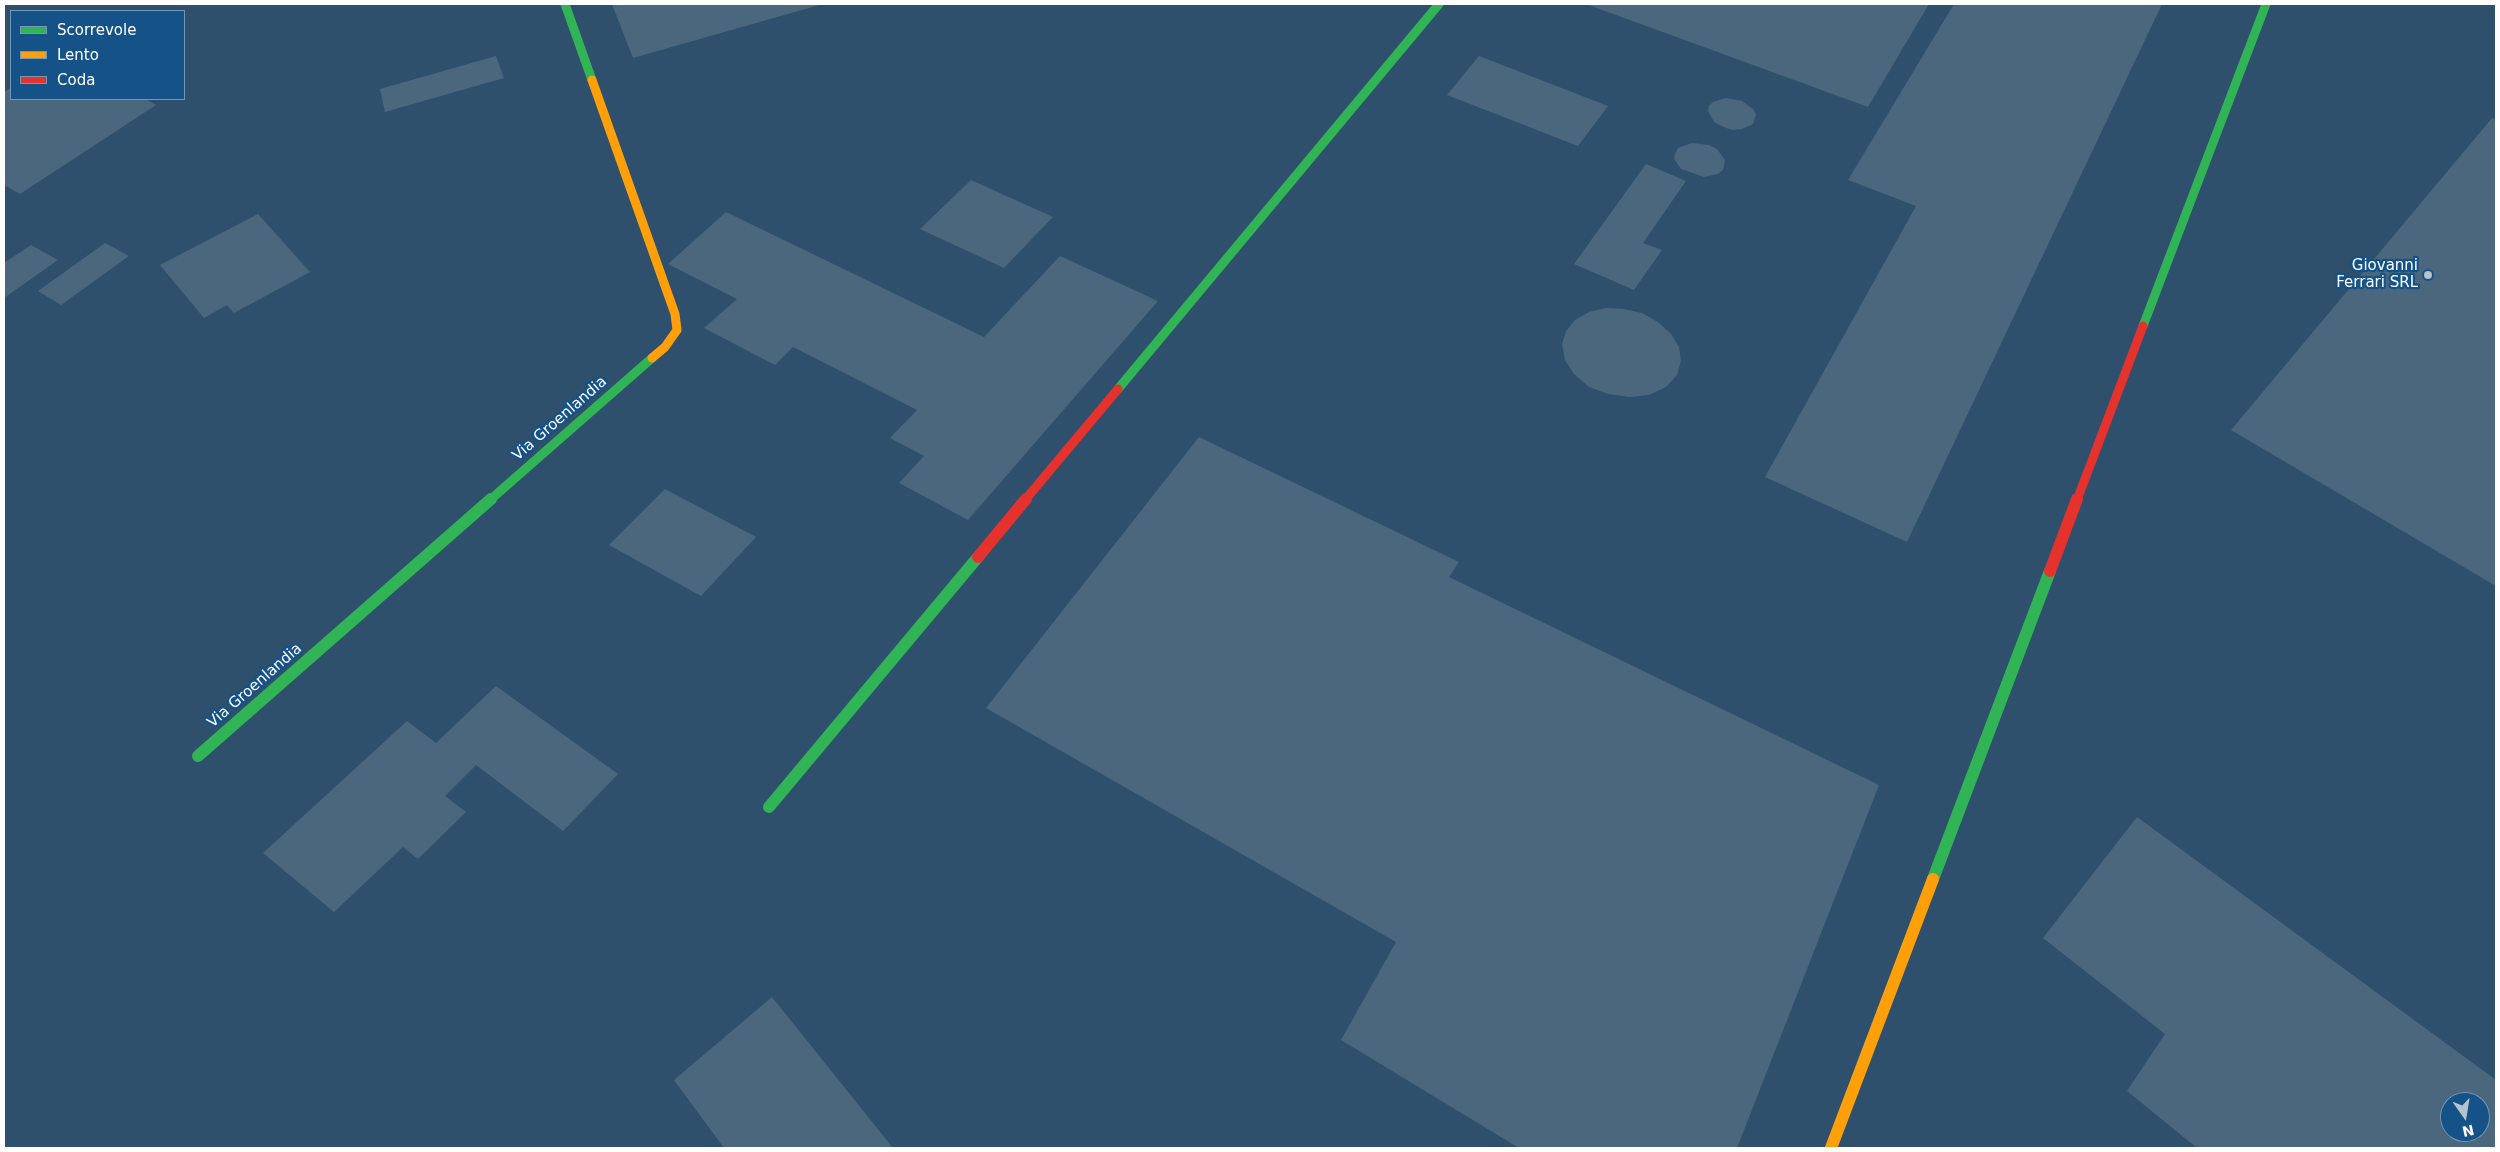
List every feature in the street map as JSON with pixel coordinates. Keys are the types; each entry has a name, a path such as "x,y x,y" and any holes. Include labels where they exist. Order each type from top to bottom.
{"street":[{"name":"Via Groenlandia","path":"198,756 665,347 677,330 677,322 672,304 565,4"},
{"path":"769,807 1439,4"},
{"path":"1831,1148 2266,4"}],"building":[{"path":"612,4 823,4 633,58"},
{"path":"1586,4 1929,4 1868,107"},
{"path":"1954,4 2162,4 1907,542 1765,477 1916,206 1848,180"},
{"path":"496,56 504,78 385,112 380,89"},
{"path":"1479,56 1608,106 1578,146 1447,95"},
{"path":"10,89 10,100 147,100 156,105 20,194 4,185 4,92"},
{"path":"1726,98 1742,101 1753,109 1756,114 1753,124 1734,130 1714,122 1708,111 1709,106 1713,102"},
{"name":"Giovanni Ferrari SRL","path":"2492,118 2496,120 2496,586 2231,430"},
{"path":"1692,143 1709,145 1717,149 1725,160 1723,170 1718,174 1704,177 1681,169 1674,159 1675,154 1678,148"},
{"path":"1646,164 1686,181 1643,243 1662,250 1634,290 1574,264"},
{"path":"971,180 1053,217 1004,268 920,229"},
{"path":"726,212 984,337 1060,256 1158,301 968,520 899,483 924,456 890,438 917,410 793,347 775,365 704,328 737,299 668,264"},
{"path":"258,214 310,272 234,313 227,305 204,318 160,265"},
{"path":"105,243 129,256 61,305 38,291"},
{"path":"31,245 58,260 4,298 4,263"},
{"path":"1606,308 1642,313 1658,322 1671,334 1679,347 1681,361 1677,375 1666,387 1649,395 1629,397 1608,394 1589,387 1574,374 1565,360 1562,344 1566,331 1575,320 1589,312"},
{"path":"1199,437 1459,562 1449,577 1879,785 1737,1148 1519,1148 1341,1040 1396,942 986,708"},
{"path":"665,489 756,537 701,596 609,545"},
{"path":"496,686 618,774 563,831 476,765 445,796 466,812 418,859 403,847 334,912 263,853 407,721 436,743"},
{"path":"2137,817 2496,1080 2496,1148 2197,1148 2127,1091 2165,1034 2043,938"},
{"path":"772,997 893,1148 724,1148 674,1080"}],"traffic: fast":[{"path":"565,4 592,80"},
{"path":"1118,389 1439,4"},
{"path":"2143,326 2266,4"},
{"path":"198,756 652,358"},
{"path":"769,807 978,557"},
{"path":"1933,879 2050,571"}],"traffic: slow":[{"path":"592,80 675,314 677,330 665,347 652,358"},
{"path":"1831,1148 1933,879"}],"traffic: jam":[{"path":"2050,571 2143,326"},
{"path":"978,557 1118,389"}],"place":[{"name":"Giovanni Ferrari SRL","path":"2428,275"}]}
